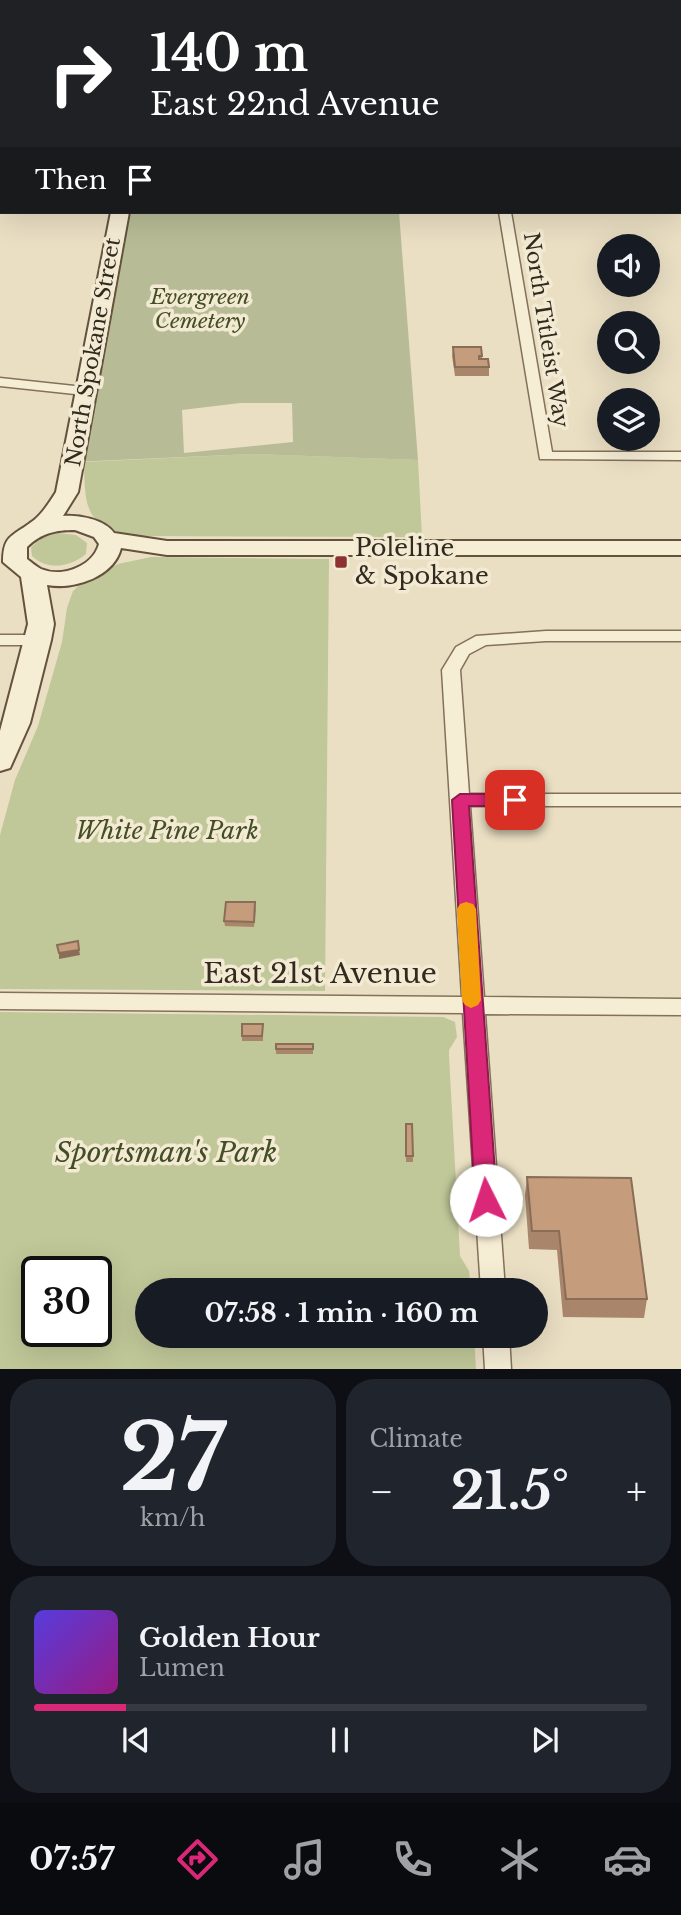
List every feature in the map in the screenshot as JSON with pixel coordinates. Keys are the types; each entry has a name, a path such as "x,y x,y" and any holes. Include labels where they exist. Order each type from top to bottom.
{"main road":[{"name":"North Spokane Street","path":"18,551 57,509 67,492 120,214"},
{"name":"North Spokane Street","path":"67,492 76,511 99,532"},
{"path":"18,551 65,523 167,548"},
{"path":"99,532 111,548 108,557 100,566"},
{"path":"18,551 54,579 76,576 133,555 167,548 681,548"},
{"path":"18,551 39,632"},
{"path":"0,762 17,723 39,632 76,576"}],"street":[{"name":"North Titleist Way","path":"505,214 545,456 681,456"},
{"path":"0,382 84,391"},
{"path":"0,640 39,632"},
{"path":"491,1278 450,681 453,663 467,646 501,637 681,636"},
{"path":"460,800 681,800"},
{"name":"East 21st Avenue","path":"0,1001 472,1003 681,1007"},
{"path":"497,1348 498,1369"}],"green space":[{"name":"Evergreen Cemetery","path":"120,214 399,214 418,460 252,454 73,462","holes":["240,403 292,403 293,442 184,453 182,410"]},
{"path":"252,454 418,460 422,537 136,536 106,527 97,521 87,503 84,462"},
{"path":"58,533 76,535 87,543 86,554 59,566 45,564 32,556 31,547 42,538"},
{"name":"White Pine Park","path":"151,557 329,559 325,991 0,989 0,835 15,780 38,726 62,642 67,608 73,591 87,578 118,564"},
{"name":"Sportsman's Park","path":"0,1012 443,1017 455,1022 457,1037 449,1050 449,1056 460,1256 469,1271 470,1278 135,1278 135,1348 475,1348 476,1369 0,1369"}],"building":[{"path":"453,347 481,347 482,356 479,356 479,359 488,359 489,367 455,367"},
{"path":"226,902 255,902 254,922 224,921"},
{"path":"78,941 79,950 59,953 57,945"},
{"path":"242,1024 263,1024 262,1036 242,1036"},
{"path":"276,1044 313,1044 313,1049 276,1049"},
{"path":"406,1124 412,1124 413,1156 406,1156"},
{"path":"527,1177 631,1178 647,1299 566,1299 559,1231 532,1231"}],"slow traffic":[{"path":"466,909 471,1000"}],"place":[{"name":"Poleline & Spokane","path":"341,562"}],"route":[{"path":"486,1200 460,800 515,800"}]}
